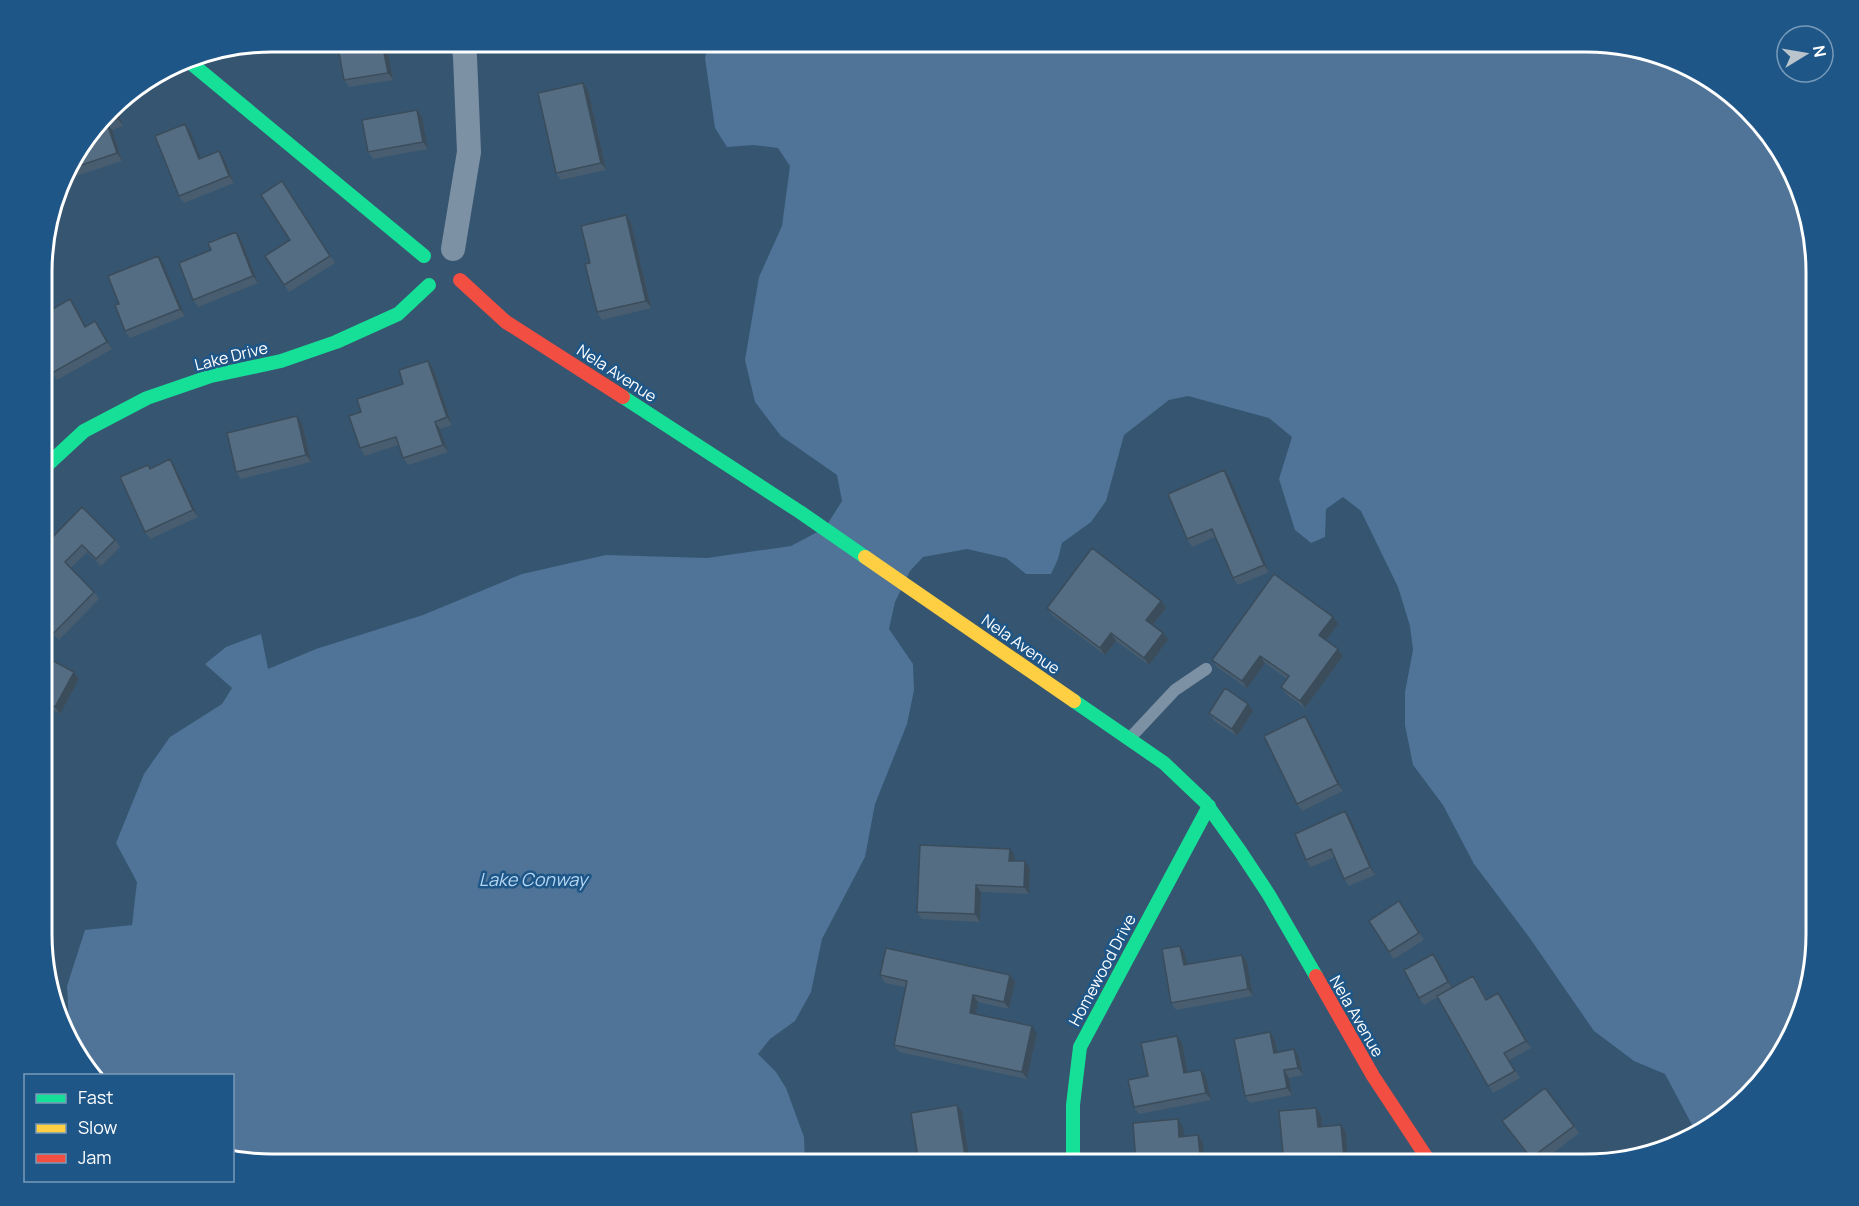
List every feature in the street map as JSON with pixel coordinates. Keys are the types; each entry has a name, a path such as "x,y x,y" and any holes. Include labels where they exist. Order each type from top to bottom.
{"street":[{"path":"453,249 469,152 464,52"},
{"path":"195,67 424,256"},
{"path":"439,246 453,249 462,260 463,274 460,280 449,288 442,289 429,285 422,273 421,266 424,256 432,248 439,246"},
{"name":"Nela Avenue","path":"460,280 506,322 800,512 1164,763 1209,806 1264,886 1352,1042 1400,1122 1424,1154"},
{"name":"Lake Drive","path":"52,461 84,431 147,398 211,376 281,361 336,342 398,314 429,285"},
{"name":"Homewood Drive","path":"1073,1154 1073,1106 1080,1047 1209,806"}],"lane":[{"path":"1129,739 1175,690 1206,669"}],"water":[{"name":"Lake Conway","path":"706,52 1586,52 1615,54 1671,69 1709,90 1742,117 1769,150 1784,175 1795,202 1805,244 1806,948 1799,990 1790,1018 1769,1056 1742,1089 1720,1108 1693,1126 1665,1074 1634,1061 1594,1031 1529,937 1474,864 1443,805 1413,765 1405,725 1405,692 1413,650 1410,626 1398,587 1361,511 1343,497 1326,509 1325,537 1311,543 1295,530 1279,479 1292,437 1269,418 1188,396 1169,400 1124,435 1106,501 1091,522 1062,543 1051,574 1026,574 1006,558 967,549 923,557 910,571 895,602 889,629 913,664 914,690 907,724 875,804 865,857 822,939 811,992 795,1021 770,1039 758,1054 776,1072 786,1088 804,1137 805,1154 273,1154 244,1152 234,1150 234,1074 104,1074 90,1056 69,1018 67,986 85,930 132,925 137,882 116,843 144,774 170,737 222,704 232,688 205,664 226,647 261,634 268,669 316,649 423,615 522,574 606,555 707,558 791,546 825,528 842,501 837,475 781,436 755,402 745,360 759,277 782,226 790,166 778,148 753,145 727,147 715,128 705,58"}],"building":[{"path":"339,52 384,52 388,73 344,80"},
{"path":"583,83 601,163 556,173 538,93"},
{"path":"417,110 423,142 368,152 362,120"},
{"path":"185,124 199,159 219,151 229,176 179,196 155,136"},
{"path":"108,127 117,153 81,165"},
{"path":"282,181 330,256 284,285 265,256 290,240 261,195"},
{"path":"626,215 646,301 597,312 585,264 590,263 581,226"},
{"path":"236,232 253,276 193,300 179,263 211,250 208,243"},
{"path":"158,256 180,309 125,331 115,305 119,304 108,276"},
{"path":"70,299 85,327 95,321 107,342 52,373 52,309"},
{"path":"428,361 447,417 435,422 443,445 403,458 396,437 360,448 349,416 361,412 357,399 403,384 399,370"},
{"path":"297,416 306,455 236,472 227,433"},
{"path":"170,459 193,510 145,532 120,477 148,465 150,469"},
{"path":"1224,470 1264,565 1233,578 1212,529 1187,539 1168,494"},
{"path":"82,507 115,540 96,559 82,545 65,562 94,592 54,633 52,631 52,538"},
{"path":"1092,548 1161,601 1146,620 1163,633 1144,658 1111,633 1100,648 1047,608"},
{"path":"1274,574 1333,617 1319,635 1338,649 1300,701 1281,687 1289,676 1260,656 1242,681 1212,660"},
{"path":"52,660 74,672 55,707 52,705"},
{"path":"1225,688 1248,704 1232,729 1209,713"},
{"path":"1305,716 1338,784 1297,804 1264,736"},
{"path":"1345,811 1370,867 1344,879 1331,849 1306,860 1295,834"},
{"path":"920,845 1010,849 1009,861 1025,861 1024,887 976,885 975,914 917,912"},
{"path":"1399,901 1419,933 1389,952 1369,921"},
{"path":"1180,946 1184,965 1242,955 1248,989 1171,1003 1162,949"},
{"path":"886,948 1010,975 1004,1002 973,995 970,1013 1032,1026 1022,1072 894,1045 907,981 880,975"},
{"path":"1433,954 1448,982 1419,998 1404,970"},
{"path":"1473,976 1486,1000 1498,993 1526,1041 1504,1053 1515,1071 1488,1086 1437,996"},
{"path":"1270,1032 1274,1053 1294,1049 1298,1068 1284,1070 1287,1088 1245,1096 1234,1039"},
{"path":"1177,1036 1184,1073 1201,1070 1206,1093 1134,1107 1128,1080 1148,1076 1141,1043"},
{"path":"1545,1088 1574,1126 1536,1154 1528,1154 1502,1121"},
{"path":"957,1105 965,1154 917,1154 911,1113"},
{"path":"1316,1108 1318,1127 1341,1125 1344,1154 1283,1154 1279,1111"},
{"path":"1178,1119 1179,1137 1198,1135 1200,1154 1135,1154 1133,1123"}],"traffic: fast":[{"path":"195,66 424,256"},
{"path":"52,461 84,431 147,398 211,376 281,361 336,342 398,314 429,285"},
{"path":"623,397 865,557"},
{"path":"1074,701 1164,763 1205,802 1269,895 1316,976"},
{"path":"1073,1154 1073,1105 1080,1047 1209,806"}],"traffic: slow":[{"path":"865,557 1074,701"}],"traffic: jam":[{"path":"460,280 506,322 623,397"},
{"path":"1316,976 1373,1076 1424,1154"}]}
